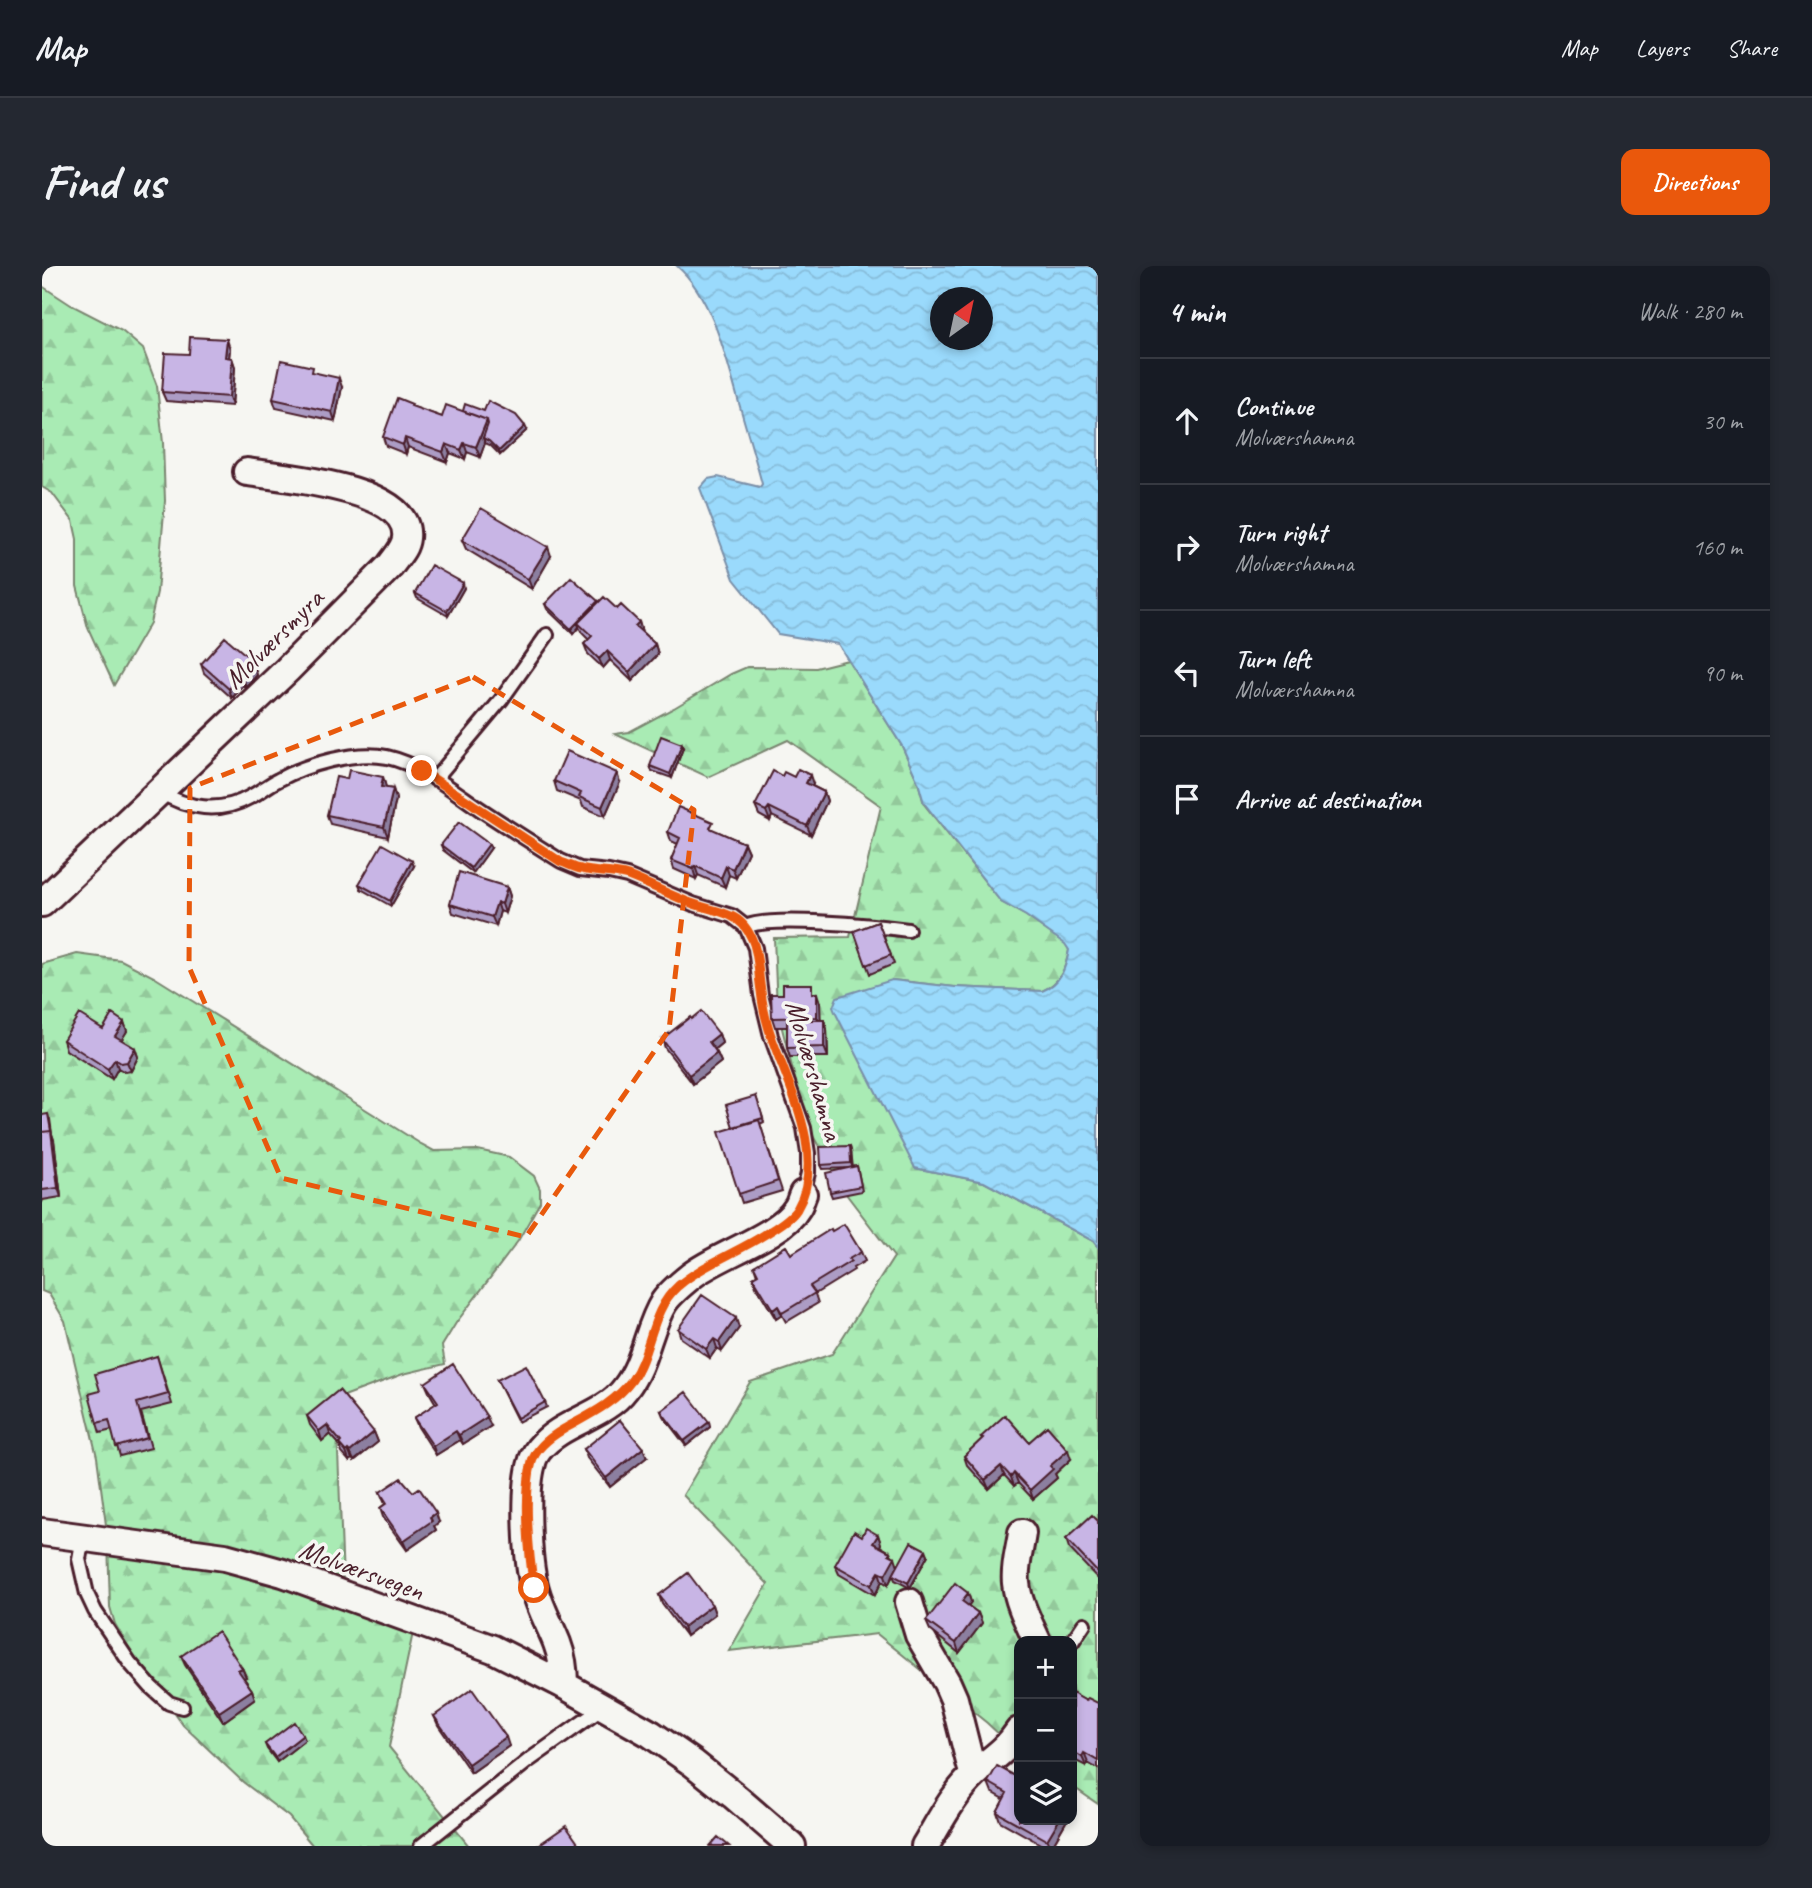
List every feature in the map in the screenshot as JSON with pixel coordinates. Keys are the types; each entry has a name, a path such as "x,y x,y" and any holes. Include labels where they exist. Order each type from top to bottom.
{"street":[{"name":"Molværsmyra","path":"42,903 287,670 390,566 403,549 406,532 403,524 391,509 368,495 324,484 247,472"},
{"name":"Molværshamna","path":"564,1685 558,1644 534,1588 528,1507 532,1460 554,1434 611,1402 624,1391 635,1376 656,1318 675,1289 696,1272 763,1236 791,1216 803,1194"},
{"name":"Molværsvegen","path":"42,1532 225,1557 283,1573 493,1650 604,1706 651,1734 694,1763 792,1846"},
{"path":"1023,1533 1016,1584 1035,1636"},
{"path":"909,1602 919,1635 954,1699 975,1774"},
{"path":"925,1846 950,1804 975,1774 1014,1739"}],"lane":[{"path":"435,779 501,700 547,635"},
{"path":"159,791 175,801 190,805 229,807 278,780 305,769 362,756 386,757 422,771 561,862 580,869 627,876 693,904 732,916 746,927 752,923 788,922 908,930"},
{"name":"Molværshamna","path":"746,927 755,948 761,995 771,1036 804,1128 808,1173 803,1194"},
{"path":"83,1537 79,1559 87,1594 96,1611 130,1664 169,1703 183,1707"},
{"path":"1076,1636 1084,1624"},
{"path":"421,1846 528,1761 604,1706"}],"highlighted area":[{"path":"473,677 694,810 669,1030 526,1237 281,1178 189,967 190,788"}],"green space":[{"path":"42,286 71,305 122,331 143,349 157,386 165,501 157,592 150,623 114,685 88,628 77,586 77,539 73,521 52,493 42,487"},
{"path":"848,660 902,746 918,782 924,804 1001,902 1066,944 1069,950 1061,974 1053,984 1042,991 955,987 892,980 915,1168 984,1182 1093,1241 1098,1247 1098,1804 1077,1789 1077,1636 1014,1636 1014,1746 877,1634 729,1651 768,1584 683,1495 750,1382 832,1354 894,1257 843,1190 807,1125 777,1009 774,938 850,937 881,806 788,740 708,777 615,734 629,732 747,667 816,668"},
{"path":"77,954 121,960 154,977 421,1144 434,1151 478,1150 509,1157 534,1176 540,1189 540,1202 518,1241 456,1323 442,1346 445,1364 403,1374 336,1399 343,1581 415,1623 389,1747 469,1846 313,1846 289,1817 243,1782 183,1725 115,1624 110,1607 108,1540 97,1457 65,1321 49,1294 42,1291 42,964"}],"water":[{"path":"677,266 1098,266 1098,1247 1093,1241 984,1182 915,1168 835,1012 833,1007 837,997 892,980 955,987 1042,991 1061,975 1069,950 1065,944 1026,916 1001,902 924,803 902,746 838,644 778,634 734,579 700,488 708,479 718,477 760,487 762,484 722,344 699,293"}],"building":[{"path":"190,337 227,339 225,357 232,358 229,397 162,392 165,353 189,354"},
{"path":"281,360 313,367 312,372 339,378 332,412 273,399"},
{"path":"397,398 442,417 446,405 487,420 476,447 464,443 461,450 446,444 443,452 405,438 403,445 383,437"},
{"path":"488,401 516,415 525,426 499,451 483,438 487,420 463,411 465,404 484,411"},
{"path":"481,508 548,547 528,579 462,540"},
{"path":"431,565 463,583 447,611 415,593"},
{"path":"571,577 598,601 571,629 545,604"},
{"path":"604,597 617,609 621,605 639,622 635,626 655,644 629,672 607,651 599,659 584,644 592,636 578,623"},
{"path":"225,637 253,661 251,663 254,665 243,677 240,675 229,689 201,664"},
{"path":"661,736 682,744 670,774 650,766"},
{"path":"567,751 617,773 602,807 579,797 581,793 554,781"},
{"path":"798,769 810,775 806,783 824,792 807,826 769,807 766,811 755,806 773,771 782,776 784,772 794,777"},
{"path":"349,770 383,777 381,787 393,789 384,827 327,815 336,777 347,779"},
{"path":"678,807 713,822 710,828 744,843 733,869 726,866 721,878 695,866 693,869 671,860 680,838 668,832"},
{"path":"459,822 489,844 471,868 441,845"},
{"path":"382,844 412,861 390,901 359,884"},
{"path":"459,872 507,887 502,904 497,902 492,917 450,904"},
{"path":"878,922 891,955 866,965 854,931"},
{"path":"783,984 812,984 812,994 817,993 817,1017 772,1018 771,994 783,994"},
{"path":"701,1011 719,1034 709,1042 717,1053 689,1075 662,1039"},
{"path":"79,1014 103,1029 112,1014 124,1022 115,1036 135,1048 127,1062 121,1063 115,1059 108,1069 63,1040"},
{"path":"787,1020 824,1020 824,1047 787,1048"},
{"path":"756,1096 763,1118 733,1127 726,1105"},
{"path":"48,1114 51,1131 42,1132 42,1115"},
{"path":"759,1120 778,1181 739,1194 719,1132"},
{"path":"51,1131 58,1188 42,1190 42,1132"},
{"path":"850,1146 851,1163 821,1165 820,1147"},
{"path":"857,1166 861,1186 830,1192 826,1173"},
{"path":"844,1224 861,1252 810,1286 815,1293 782,1313 778,1306 773,1310 753,1277 758,1274 754,1266 786,1246 791,1254"},
{"path":"702,1295 736,1318 719,1342 714,1339 706,1349 678,1329"},
{"path":"157,1356 168,1394 137,1403 147,1438 116,1447 109,1420 97,1423 89,1394 100,1391 95,1374"},
{"path":"453,1364 487,1417 459,1435 456,1431 433,1446 414,1418 438,1402 425,1383"},
{"path":"526,1365 545,1402 517,1418 497,1380"},
{"path":"339,1390 374,1432 350,1452 346,1452 339,1444 341,1442 327,1425 319,1431 307,1416"},
{"path":"686,1392 709,1422 684,1441 661,1411"},
{"path":"1005,1415 1029,1442 1047,1426 1068,1450 1050,1466 1053,1469 1030,1490 1014,1473 1011,1477 1001,1466 985,1480 964,1456"},
{"path":"620,1420 643,1448 606,1478 584,1449"},
{"path":"401,1478 413,1492 419,1488 436,1513 430,1517 432,1521 403,1541 380,1508 387,1503 380,1492"},
{"path":"1092,1515 1098,1521 1098,1573 1066,1539"},
{"path":"866,1528 878,1535 873,1543 895,1557 885,1575 879,1572 871,1585 835,1565 854,1531 862,1536"},
{"path":"911,1542 926,1550 908,1583 893,1575"},
{"path":"688,1573 712,1605 683,1627 659,1595"},
{"path":"955,1583 968,1593 962,1601 978,1613 956,1643 926,1621"},
{"path":"218,1631 242,1668 238,1670 252,1690 219,1712 181,1656"},
{"path":"472,1689 506,1737 468,1764 434,1716"},
{"path":"1077,1696 1098,1703 1098,1761 1084,1753 1082,1757 1077,1754"},
{"path":"294,1722 303,1735 275,1757 265,1744"},
{"path":"997,1766 1014,1775 1014,1822 997,1812 1007,1793 988,1782"},
{"path":"1020,1825 1056,1825 1047,1840"},
{"path":"566,1826 580,1846 537,1846"},
{"path":"718,1837 729,1846 710,1846"}],"route":[{"path":"422,771 561,862 580,869 627,876 693,904 732,916 746,927 755,948 761,995 771,1036 804,1128 808,1153 808,1173 803,1194 791,1216 763,1236 696,1272 675,1289 656,1318 635,1376 624,1391 611,1402 554,1434 532,1460 528,1507 534,1588"}]}
